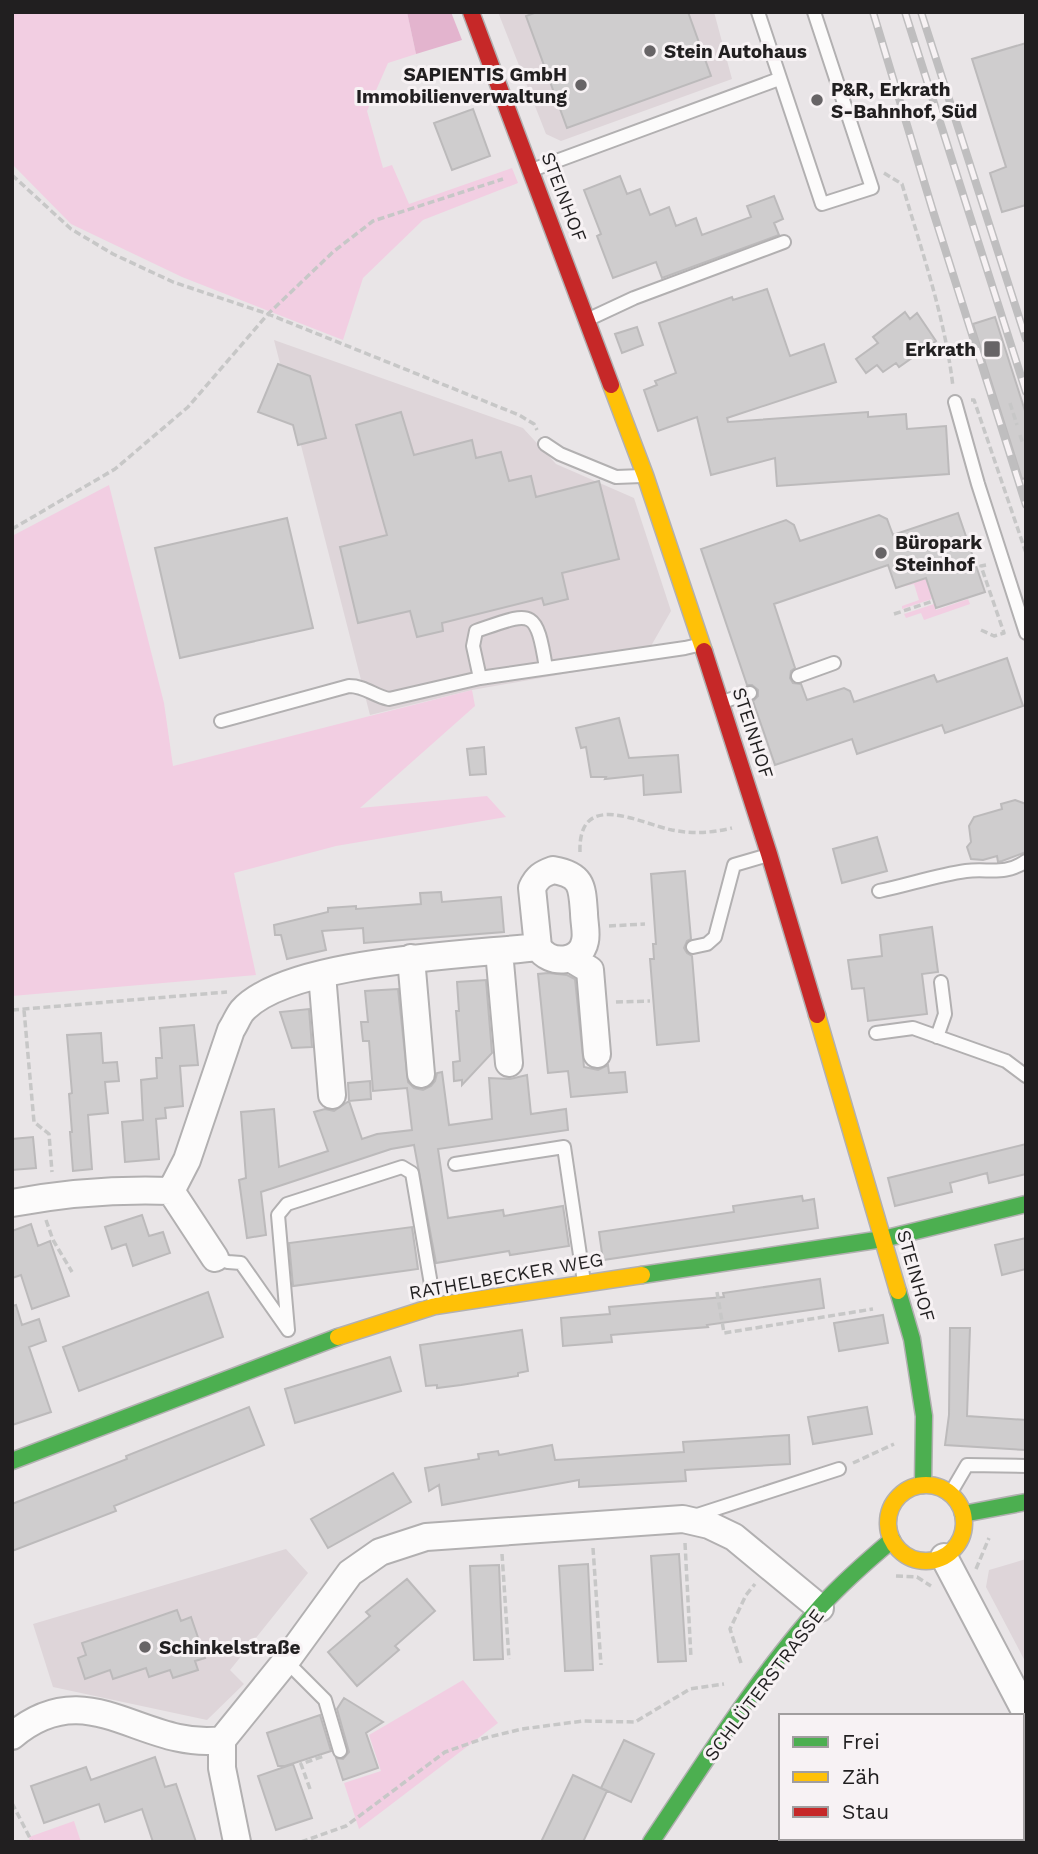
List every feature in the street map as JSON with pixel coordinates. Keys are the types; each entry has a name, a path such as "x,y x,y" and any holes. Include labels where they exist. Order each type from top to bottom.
{"street":[{"name":"STEINHOF","path":"471,12 645,475 758,819 912,1339 924,1416 923,1485"},
{"path":"553,870 565,872 582,886 585,942 581,950 570,958 550,959 543,955 538,947 532,888 536,879 553,870"},
{"path":"171,1191 187,1160 231,1030 242,1011 274,990 323,974 411,958 538,947"},
{"path":"499,951 509,1063"},
{"path":"411,958 421,1074"},
{"path":"570,958 590,970 597,1054"},
{"path":"323,974 332,1095"},
{"path":"12,1203 47,1196 120,1189 171,1191"},
{"path":"171,1191 215,1258"},
{"name":"RATHELBECKER WEG","path":"12,1461 299,1350 435,1306 883,1239 1026,1204"},
{"path":"923,1485 938,1487 950,1494 963,1514 964,1526 961,1539 954,1549 944,1557 930,1562 915,1560 905,1555 892,1540 888,1528 888,1516 893,1504 901,1494 923,1485"},
{"path":"963,1514 1026,1502"},
{"path":"237,1842 222,1769 222,1740 286,1661 350,1573 380,1552 426,1537 683,1520 709,1525 734,1537 820,1608"},
{"name":"SCHLÜTERSTRASSE","path":"651,1842 768,1673 820,1608 865,1561 892,1540"},
{"path":"944,1557 1023,1707"},
{"path":"12,1736 26,1724 51,1713 61,1710 89,1710 192,1742 222,1740"}],"lane":[{"path":"758,12 822,204 872,188 814,12"},
{"path":"531,170 779,79"},
{"path":"588,320 634,298 784,242"},
{"path":"955,402 1025,631"},
{"path":"545,444 560,454 616,477 645,475"},
{"path":"480,678 473,646 476,631 518,617 531,620 538,628 546,668"},
{"path":"220,721 349,686 359,686 389,699 480,678 685,649 701,643"},
{"path":"798,676 834,663"},
{"path":"721,702 750,693"},
{"path":"693,947 707,944 715,937 734,865 769,855"},
{"path":"879,891 969,870 995,872 1026,861"},
{"path":"937,1037 945,1014 941,982"},
{"path":"876,1033 913,1028 1006,1061 1026,1076"},
{"path":"455,1164 564,1147 584,1282"},
{"path":"288,1330 278,1215 287,1204 402,1167 412,1173 435,1306"},
{"path":"215,1258 241,1263 299,1350"},
{"path":"950,1494 967,1465 1026,1466"},
{"path":"683,1520 839,1469"},
{"path":"286,1661 324,1700 340,1751"}],"path":[{"path":"862,159 902,184 948,344 955,402"},
{"path":"12,529 115,468 188,407 268,314 333,252 373,221 531,170"},
{"path":"12,175 71,229 113,254 173,282 268,314 519,415 534,424 545,444"},
{"path":"1010,403 1017,425"},
{"path":"978,409 1026,553"},
{"path":"1020,435 1023,444"},
{"path":"981,630 994,636 1004,633 981,566 986,565 1009,635 1025,631"},
{"path":"894,614 933,601"},
{"path":"582,886 579,836 587,823 599,816 617,814 697,834 758,819"},
{"path":"585,927 645,924"},
{"path":"12,1010 236,992"},
{"path":"635,1001 650,1001"},
{"path":"24,1010 34,1122 49,1134 47,1196 53,1240 72,1272"},
{"path":"712,1264 724,1333 903,1305"},
{"path":"839,1469 897,1443 924,1458"},
{"path":"683,1520 691,1658"},
{"path":"592,1525 601,1665"},
{"path":"501,1531 509,1659"},
{"path":"892,1576 917,1577 939,1592 977,1569 992,1531"},
{"path":"768,1673 750,1680 738,1658 730,1629 746,1595 769,1566"},
{"path":"302,1842 346,1826 445,1752 522,1729 583,1721 635,1722 690,1689 726,1684"},
{"path":"310,1789 301,1764 340,1751"},
{"path":"12,1803 32,1842"}],"shaded area":[{"path":"12,12 407,12 416,54 388,63 367,111 383,168 392,165 409,204 512,168 518,183 423,220 363,278 343,340 182,277 71,224 12,164"},
{"path":"407,12 451,12 462,40 416,54"},
{"path":"498,12 714,12 732,79 561,141 546,134"},
{"path":"274,340 523,428 556,464 634,498 671,611 643,660 472,690 370,715"},
{"path":"109,485 164,703 173,766 472,690 475,706 360,808 487,796 506,817 336,846 234,873 256,975 12,996 12,536"},
{"path":"926,578 932,599 902,609 902,606 919,600 914,584 896,588"},
{"path":"968,599 970,604 924,620 921,613 906,618 904,614 934,604 936,610"},
{"name":"Schinkelstraße","path":"286,1549 308,1573 230,1670 244,1684 207,1720 53,1687 33,1624"},
{"path":"1026,1559 1026,1663 986,1587 989,1570"},
{"path":"463,1680 498,1723 359,1829 344,1783 381,1771 369,1735"},
{"path":"74,1821 81,1842 30,1842 29,1837"}],"building":[{"path":"537,12 688,12 711,76 567,128 526,16"},
{"path":"1026,43 1026,205 1002,212 990,173 1006,167 972,59"},
{"path":"473,109 490,156 452,170 434,123"},
{"path":"620,176 627,194 640,189 650,215 669,207 676,226 696,218 702,235 751,217 747,206 774,196 783,219 774,223 779,235 662,278 656,262 613,278 597,236 601,234 584,190"},
{"path":"767,289 790,356 824,344 836,382 727,418 728,422 868,412 868,417 906,414 907,429 946,426 949,474 777,486 775,458 711,475 697,417 658,431 644,390 657,385 655,381 676,373 659,323 732,297 733,300"},
{"path":"905,312 910,319 917,313 936,341 899,367 896,363 883,372 877,365 866,373 856,359 878,343 873,337"},
{"path":"995,317 1026,414 1026,478 1022,479 973,324"},
{"path":"637,327 643,345 622,353 615,334"},
{"path":"278,364 310,376 326,438 298,445 293,425 258,412"},
{"path":"401,412 414,455 472,440 476,458 501,452 509,481 531,476 536,497 599,481 619,559 562,573 568,599 544,605 542,598 442,623 443,631 417,637 410,611 358,623 340,547 387,535 356,425"},
{"path":"958,513 985,592 936,608 926,578 896,588 888,565 774,604 795,668 791,671 790,678 793,683 801,684 807,700 844,688 850,691 854,702 934,675 937,682 1007,658 1023,706 945,733 942,725 857,754 852,739 775,765 753,701 758,696 758,690 747,685 701,549 786,520 794,525 800,541 879,515 887,519 893,535"},
{"path":"287,518 313,628 180,658 155,548"},
{"path":"619,718 629,758 678,755 681,792 644,795 643,775 605,779 606,777 591,777 586,747 581,748 576,728"},
{"path":"484,747 486,774 470,775 467,749"},
{"path":"1015,800 1026,804 1026,852 998,862 997,856 983,860 971,859 967,847 971,842 969,826 974,817 1002,809 1001,804"},
{"path":"877,837 887,871 842,883 833,849"},
{"path":"685,871 691,939 684,948 692,956 699,1041 657,1045 650,959 654,959 653,944 656,944 651,874"},
{"path":"441,892 442,902 501,897 504,932 364,943 363,928 322,931 326,950 287,959 281,935 275,935 274,925 328,912 328,908 356,906 356,909 421,904 420,893"},
{"path":"932,927 938,972 922,974 927,1014 868,1021 864,988 852,989 848,960 882,956 880,935"},
{"path":"538,974 567,975 575,979 584,1067 598,1070 608,1065 609,1073 625,1072 627,1092 571,1097 568,1071 548,1073"},
{"path":"486,980 492,1053 462,1085 462,1080 454,1081 453,1062 460,1061 457,982"},
{"path":"398,989 408,1082 414,1088 423,1090 431,1086 437,1073 442,1072 449,1125 492,1119 489,1078 510,1079 527,1075 531,1114 566,1109 568,1130 438,1149 448,1218 503,1210 504,1216 563,1206 569,1246 510,1255 509,1251 436,1263 414,1145 391,1149 261,1192 266,1235 247,1238 239,1180 246,1178 241,1112 274,1109 279,1167 328,1151 314,1112 325,1109 334,1111 349,1101 362,1139 377,1134 412,1130 407,1088 373,1091 369,1041 363,1041 361,1022 368,1022 365,991"},
{"path":"309,1009 312,1047 292,1048 280,1012"},
{"path":"194,1025 198,1065 180,1066 183,1106 165,1108 166,1118 156,1119 159,1159 125,1162 122,1122 143,1120 141,1080 157,1078 156,1058 162,1058 160,1028"},
{"path":"101,1033 103,1063 117,1062 119,1081 105,1082 108,1113 88,1115 92,1169 73,1171 69,1094 72,1093 67,1035"},
{"path":"370,1081 371,1099 349,1101 348,1083"},
{"path":"33,1137 36,1168 12,1170 12,1139"},
{"path":"1026,1144 1026,1174 989,1183 987,1173 950,1183 952,1192 895,1206 888,1178"},
{"path":"802,1196 803,1201 814,1199 818,1228 603,1260 599,1232 734,1212 733,1206"},
{"path":"142,1215 149,1236 163,1232 170,1253 133,1266 126,1244 112,1249 105,1227"},
{"path":"31,1224 38,1246 50,1241 69,1296 32,1309 21,1275 12,1278 12,1231"},
{"path":"412,1227 418,1269 293,1286 289,1243"},
{"path":"1026,1238 1026,1269 1002,1275 995,1245"},
{"path":"820,1279 824,1308 707,1325 708,1327 611,1335 612,1342 563,1346 561,1318 610,1314 609,1307 724,1297 723,1293"},
{"path":"208,1292 223,1337 79,1391 63,1347"},
{"path":"16,1305 22,1325 39,1319 46,1341 29,1347 51,1412 12,1425 12,1306"},
{"path":"883,1315 888,1343 839,1351 834,1323"},
{"path":"950,1328 970,1328 967,1416 1026,1420 1026,1450 945,1445 949,1415"},
{"path":"522,1330 528,1371 518,1373 518,1376 461,1385 437,1388 437,1385 426,1386 420,1345"},
{"path":"390,1357 401,1391 295,1423 285,1389"},
{"path":"249,1407 264,1445 114,1506 116,1511 12,1551 12,1504"},
{"path":"867,1407 872,1434 813,1444 808,1417"},
{"path":"789,1435 790,1464 685,1470 686,1481 579,1487 579,1480 442,1505 439,1485 429,1491 425,1468 479,1459 478,1454 498,1451 499,1455 552,1445 555,1460 684,1452 683,1442"},
{"path":"393,1473 411,1502 328,1548 311,1519"},
{"path":"679,1554 686,1661 658,1662 651,1556"},
{"path":"588,1564 593,1670 565,1671 559,1566"},
{"path":"499,1565 503,1659 474,1660 470,1566"},
{"path":"407,1579 435,1611 395,1646 399,1650 357,1686 328,1652 370,1616 366,1612"},
{"path":"177,1610 181,1621 191,1617 205,1658 195,1661 198,1670 173,1678 170,1670 149,1677 146,1668 113,1679 110,1670 85,1679 78,1658 86,1655 82,1643"},
{"path":"344,1698 383,1722 366,1733 378,1768 343,1780 336,1758 343,1759 349,1752 337,1709"},
{"path":"320,1715 331,1751 278,1766 267,1733"},
{"path":"624,1740 654,1754 631,1802 601,1788"},
{"path":"155,1757 165,1787 176,1784 196,1842 153,1842 142,1809 105,1822 99,1804 44,1823 31,1786 86,1767 91,1780"},
{"path":"293,1764 312,1818 276,1830 258,1776"},
{"path":"573,1775 607,1791 583,1842 541,1842"}],"railway":[{"path":"873,12 1026,505"},
{"path":"905,12 1026,392"},
{"path":"921,12 1026,339"}],"traffic: fast":[{"path":"642,1275 883,1239 1026,1204"},
{"path":"898,1291 912,1339 924,1416 923,1485"},
{"path":"12,1461 338,1337"},
{"path":"963,1514 1026,1502"},
{"path":"651,1842 732,1721 797,1634 838,1589 892,1540"}],"traffic: slow":[{"path":"611,385 645,475 704,651"},
{"path":"817,1015 898,1291"},
{"path":"338,1337 435,1306 642,1275"},
{"path":"926,1485 940,1488 953,1496 961,1509 964,1523 961,1537 953,1550 940,1558 926,1561 912,1558 899,1550 891,1537 888,1523 891,1509 899,1496 912,1488 926,1485"}],"traffic: jam":[{"path":"471,12 611,385"},
{"path":"704,651 817,1015"}],"place":[{"name":"Stein Autohaus","path":"650,51"},
{"name":"SAPIENTIS GmbH Immobilienverwaltung","path":"581,85"},
{"name":"P&R, Erkrath S-Bahnhof, Süd","path":"817,100"},
{"name":"Erkrath","path":"992,349"},
{"name":"Büropark Steinhof","path":"881,553"},
{"name":"Schinkelstraße","path":"145,1647"}]}
